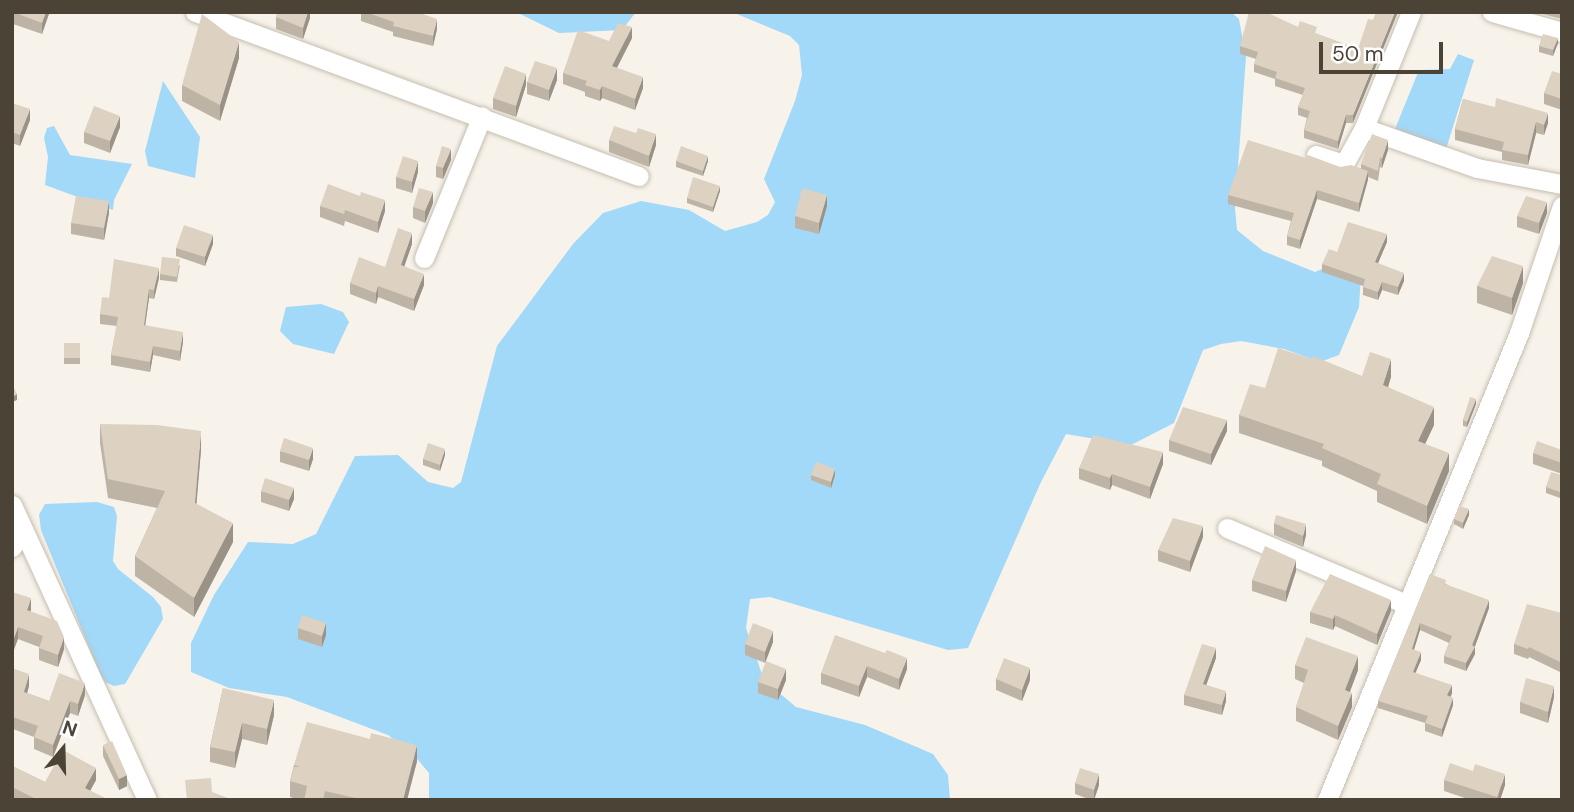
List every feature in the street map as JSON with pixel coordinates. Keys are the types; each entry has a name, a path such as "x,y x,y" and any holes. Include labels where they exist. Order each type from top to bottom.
{"street":[{"path":"195,12 639,176"},
{"path":"1316,155 1344,164 1364,128 1411,12"},
{"path":"1492,12 1562,32"},
{"path":"424,258 482,116"},
{"path":"1364,128 1477,168 1562,184"},
{"path":"1327,800 1519,333 1562,206"},
{"path":"12,505 18,542 147,800"},
{"path":"1227,528 1406,604"}],"water":[{"path":"516,12 636,12 622,30 559,33"},
{"path":"732,12 1231,12 1239,19 1246,57 1235,208 1237,230 1263,251 1315,272 1349,257 1361,276 1359,307 1339,355 1320,362 1284,349 1241,341 1221,344 1203,350 1174,423 1131,445 1066,434 1041,482 968,648 948,650 770,597 750,599 746,628 764,680 796,707 865,725 933,754 948,775 950,800 429,800 429,773 413,754 388,735 287,697 229,688 191,672 191,643 214,595 248,542 293,544 316,534 355,456 398,455 428,482 453,488 461,482 497,346 573,244 603,213 641,201 689,210 725,231 757,222 768,215 775,202 764,179 795,101 802,75 799,45 790,36"},
{"path":"1458,54 1474,60 1446,149 1395,129 1419,70 1450,69"},
{"path":"163,81 200,137 195,178 148,166 145,151"},
{"path":"54,126 70,155 132,164 114,200 113,210 45,185 48,157 44,138 47,128"},
{"path":"321,304 343,312 349,322 334,354 293,344 280,331 286,307"},
{"path":"97,502 114,507 117,516 113,561 118,569 153,597 161,607 163,619 125,684 114,686 105,682 100,674 41,530 39,515 45,504"}],"building":[{"path":"13,12 46,12 42,23"},
{"path":"277,12 308,12 303,28 276,17"},
{"path":"365,12 417,12 437,19 433,36 393,26 394,22"},
{"path":"1249,12 1266,12 1298,27 1300,21 1317,27 1315,33 1358,49 1368,19 1373,20 1376,12 1395,12 1353,115 1346,115 1338,141 1304,130 1310,111 1298,107 1305,88 1275,78 1277,72 1254,64 1258,52 1240,46"},
{"path":"202,14 239,42 220,105 182,85"},
{"path":"618,23 632,27 612,66 643,77 635,99 602,86 600,90 585,85 587,81 563,73 578,30 609,41"},
{"path":"1543,34 1558,38 1553,50 1539,46"},
{"path":"535,61 557,68 549,90 527,82"},
{"path":"505,66 526,74 516,106 493,98"},
{"path":"1552,71 1562,74 1562,99 1544,93"},
{"path":"1496,98 1548,113 1544,125 1536,122 1528,155 1502,150 1504,142 1455,129 1463,99 1495,107"},
{"path":"12,103 30,109 20,135 12,132"},
{"path":"94,106 120,116 110,141 84,132"},
{"path":"614,126 636,133 638,128 656,134 649,156 609,140"},
{"path":"1372,134 1388,140 1382,159 1380,157 1378,171 1361,164"},
{"path":"1248,140 1306,158 1308,155 1340,167 1351,165 1368,171 1359,203 1317,190 1300,240 1287,236 1294,213 1228,195"},
{"path":"442,146 451,149 443,168 436,166"},
{"path":"681,146 708,156 703,171 676,161"},
{"path":"403,156 418,161 412,182 396,177"},
{"path":"693,177 720,186 713,207 687,198"},
{"path":"328,184 360,196 361,192 385,200 378,222 345,210 344,214 320,206"},
{"path":"419,188 433,192 425,211 413,207"},
{"path":"802,188 827,195 819,223 795,216"},
{"path":"76,196 109,201 104,228 71,223"},
{"path":"1526,196 1547,202 1539,223 1517,216"},
{"path":"1348,222 1387,234 1375,262 1404,273 1398,287 1382,282 1378,292 1363,287 1365,279 1322,264 1329,249 1337,252"},
{"path":"184,225 213,235 205,257 176,248"},
{"path":"398,228 412,233 401,265 424,274 414,299 378,286 376,293 350,283 359,257 385,267"},
{"path":"1492,256 1523,266 1512,298 1477,286"},
{"path":"162,257 180,259 177,277 160,274"},
{"path":"114,259 159,268 154,290 149,289 144,325 183,332 180,351 153,346 150,362 111,355 118,317 100,314 102,297 109,298"},
{"path":"64,343 80,343 80,358 64,358"},
{"path":"1278,348 1312,359 1313,356 1362,376 1370,352 1391,359 1383,385 1434,407 1418,441 1449,453 1427,506 1377,484 1381,474 1322,448 1324,444 1239,415 1250,384 1265,388"},
{"path":"12,384 17,394 12,397"},
{"path":"1470,397 1476,399 1467,422 1463,420"},
{"path":"1183,407 1227,420 1211,454 1169,440"},
{"path":"100,424 157,425 201,431 195,503 233,523 194,598 135,556 165,491 108,479"},
{"path":"1093,435 1163,452 1150,487 1112,474 1110,478 1079,468"},
{"path":"284,438 313,448 309,460 280,451"},
{"path":"1537,441 1562,450 1562,463 1533,453"},
{"path":"428,443 445,449 440,465 423,459"},
{"path":"816,462 835,469 831,482 811,475"},
{"path":"1551,472 1562,475 1560,492 1546,487"},
{"path":"265,478 294,488 289,500 261,491"},
{"path":"1459,506 1469,509 1463,523 1454,519"},
{"path":"1276,515 1306,524 1303,536 1274,523"},
{"path":"1173,518 1203,526 1190,561 1158,550"},
{"path":"1265,546 1296,560 1286,591 1252,580"},
{"path":"1330,574 1391,600 1377,634 1335,615 1333,619 1310,612"},
{"path":"1430,574 1446,580 1445,584 1489,600 1472,645 1475,647 1466,663 1444,656 1452,636 1420,623 1412,649 1421,652 1413,672 1452,685 1447,695 1453,698 1442,729 1425,723 1428,716 1378,701"},
{"path":"12,592 31,598 27,610 57,621 64,637 58,655 39,648 43,636 18,627 12,643"},
{"path":"1527,604 1562,613 1562,663 1529,647 1528,649 1514,644"},
{"path":"302,615 326,623 322,636 298,628"},
{"path":"753,623 773,631 765,652 745,644"},
{"path":"835,635 907,658 899,679 867,666 859,686 821,673"},
{"path":"1306,637 1358,656 1345,690 1352,693 1338,726 1296,707 1308,670 1295,665"},
{"path":"1202,644 1216,648 1203,684 1226,691 1222,705 1184,695"},
{"path":"1004,658 1030,668 1022,690 996,679"},
{"path":"766,661 786,669 778,689 758,682"},
{"path":"12,668 29,674 24,692 49,701 59,673 85,683 78,704 70,701 53,745 34,737 38,726 13,717 12,720"},
{"path":"1526,678 1554,686 1548,712 1520,702"},
{"path":"223,688 274,700 267,729 242,723 235,752 210,747"},
{"path":"307,722 370,739 371,733 417,745 403,800 364,800 325,791 323,800 304,800 307,786 290,781 294,767 300,767 294,765"},
{"path":"112,741 127,775 119,779 103,745"},
{"path":"63,750 96,768 85,788 109,800 38,800 12,787 12,766 45,782"},
{"path":"1450,763 1473,771 1475,764 1505,774 1497,797 1444,780"},
{"path":"1080,768 1099,774 1094,790 1075,783"},
{"path":"211,778 212,792 233,800 187,800 185,780"}]}
